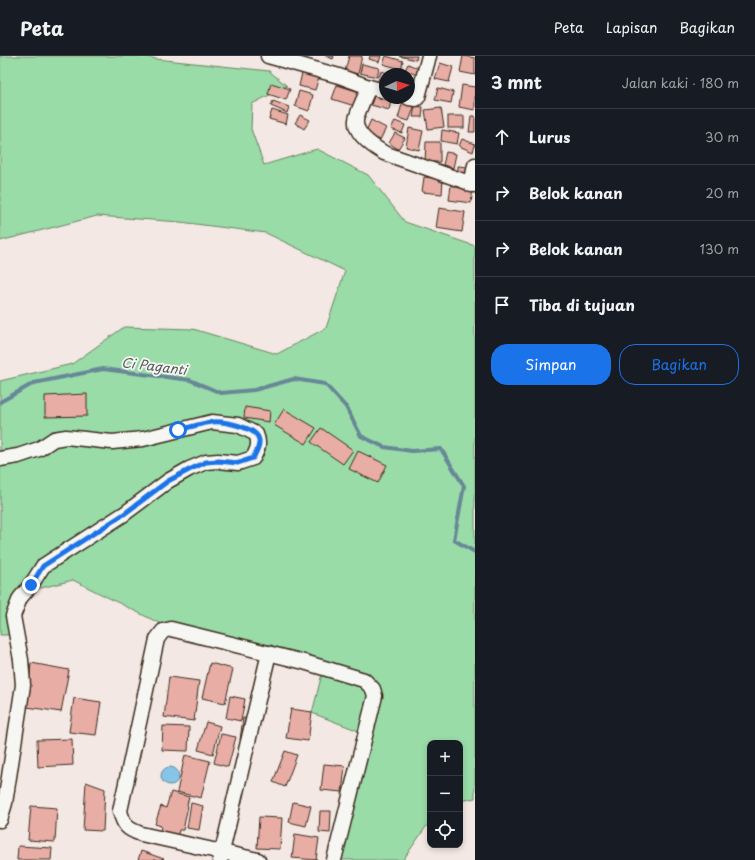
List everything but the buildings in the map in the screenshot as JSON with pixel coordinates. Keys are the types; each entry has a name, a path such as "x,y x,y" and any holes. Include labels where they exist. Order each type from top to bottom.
{"street":[{"path":"268,56 339,76 379,90"},
{"path":"415,99 418,97 429,56"},
{"path":"369,87 355,121 359,132 373,147 384,153 473,185 475,165"},
{"path":"0,459 18,456 39,449 54,439 66,437 112,442 137,440 212,422 238,425 256,434 259,440 258,448 253,458 238,463 218,461 206,462 168,481 124,514 43,566 20,598 13,616 21,660 23,684 5,803 0,820"},
{"path":"258,860 221,856 141,834 130,830 123,822 120,811 157,639 163,631 172,629 304,662 364,680 373,689 375,696 334,860"},
{"path":"221,856 269,653"}],"green space":[{"path":"0,56 145,56 156,59 269,71 287,86 252,104 251,129 264,165 317,149 368,175 405,222 475,246 475,798 463,800 463,740 427,740 427,825 403,860 331,860 364,733 312,713 323,670 161,624 73,580 17,594 9,635 0,635 0,381 72,364 124,327 193,329 277,354 326,328 345,271 266,233 180,222 97,216 0,241"}],"water":[{"path":"170,767 176,770 179,776 176,782 170,785 164,782 161,776 164,770"}],"waterway":[{"name":"Ci Paganti","path":"0,402 34,383 103,369 190,380 221,393 254,390 294,379 325,384 346,407 361,436 384,447 412,451 441,449 464,486 454,540 475,552"}],"route":[{"path":"31,585 43,566 124,514 168,481 206,462 218,461 238,463 253,458 258,448 259,440 256,434 238,425 212,422 178,430"}]}
